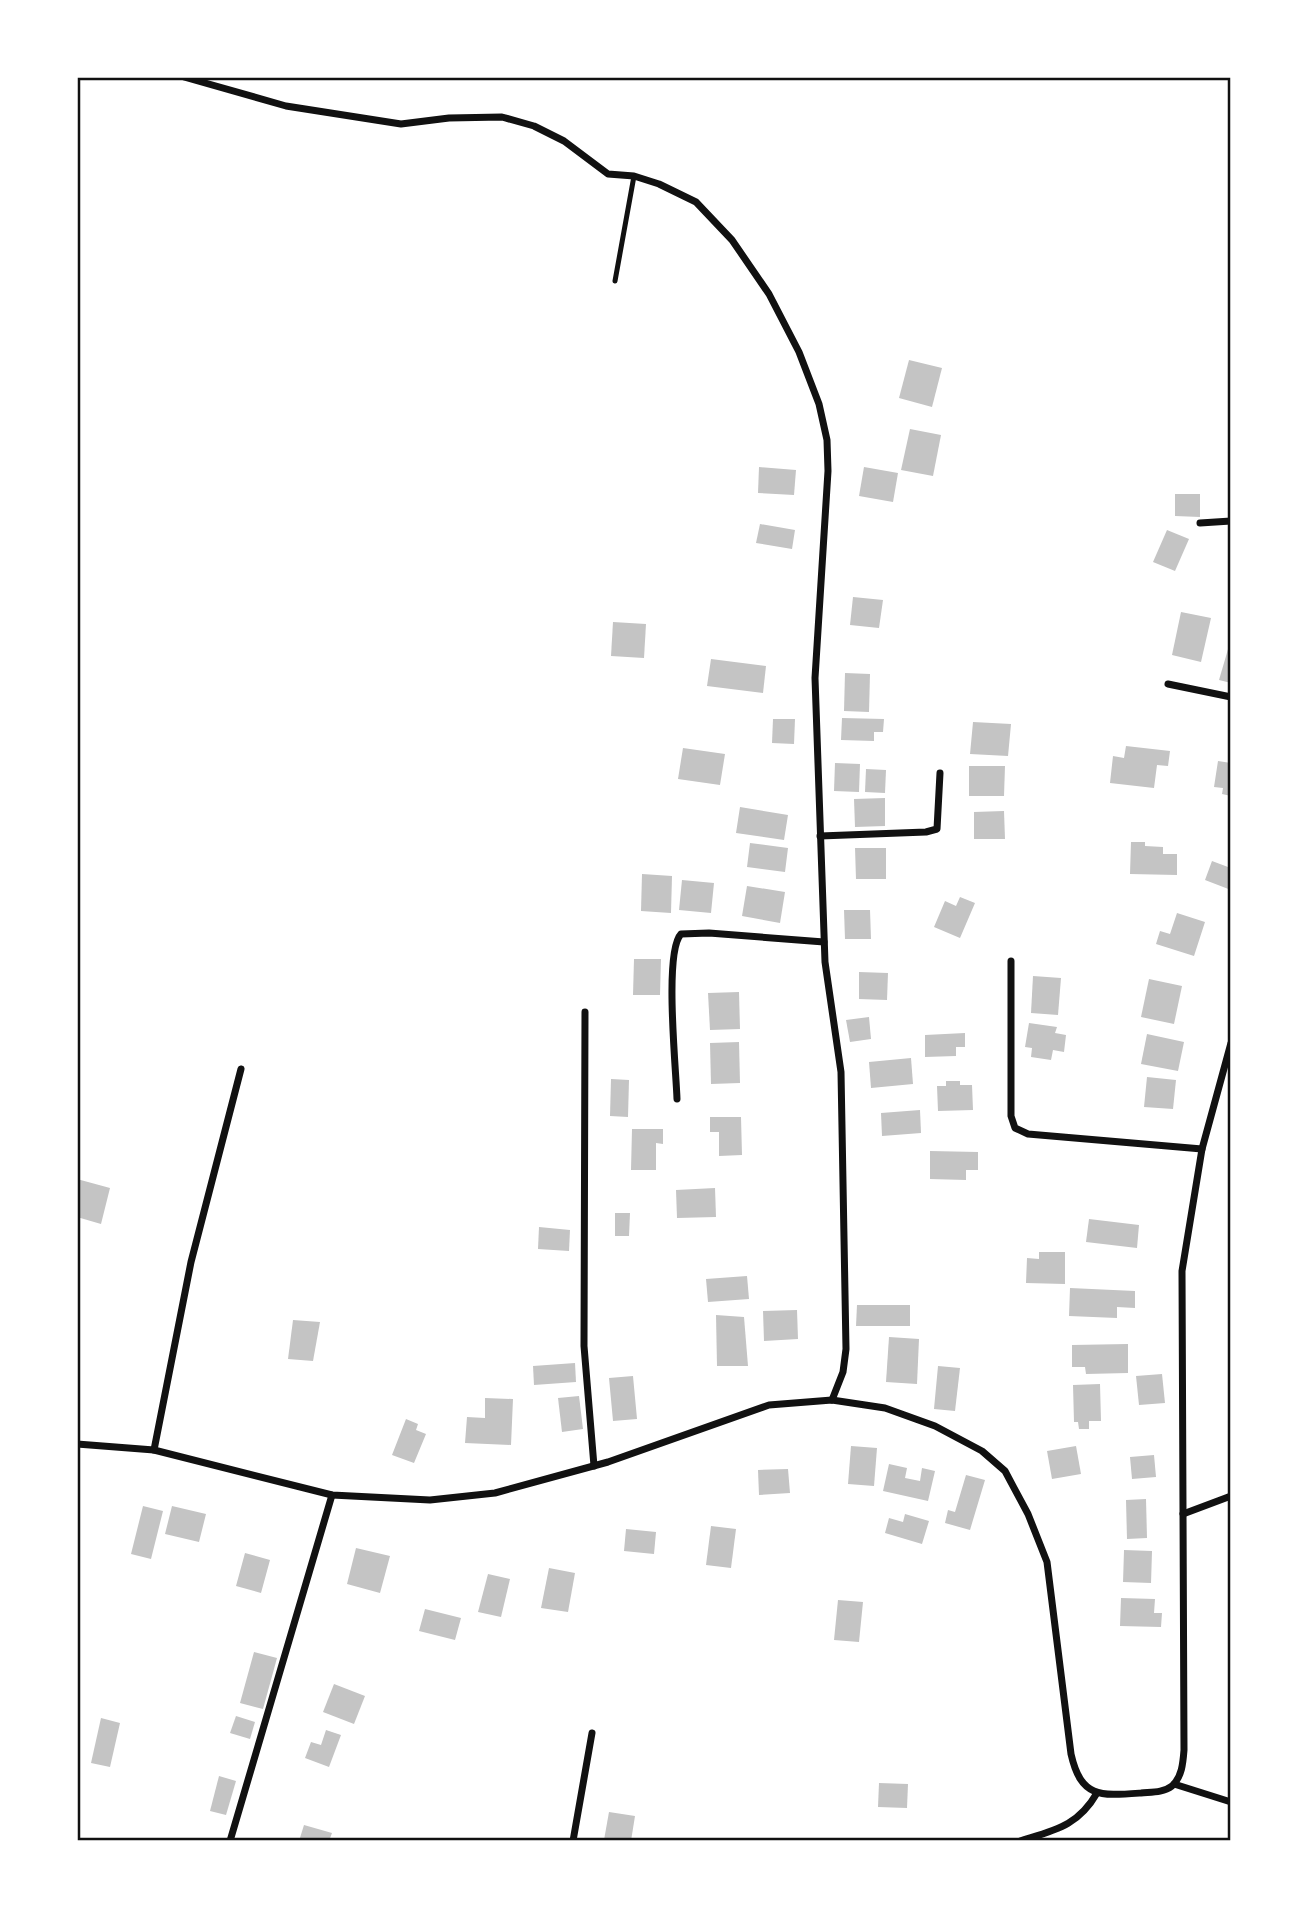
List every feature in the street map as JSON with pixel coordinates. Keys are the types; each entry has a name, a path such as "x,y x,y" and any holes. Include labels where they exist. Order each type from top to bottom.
{"street":[{"path":"184,77 286,106 401,124 449,118 502,117 534,126 564,141 608,174 634,176 696,202 732,240 769,294 799,352 819,404 827,440 828,471 815,677 824,942 841,1072 846,1349 843,1372 832,1400"},
{"path":"1200,523 1231,521"},
{"path":"1168,684 1231,697"},
{"path":"820,836 926,832 937,829 940,773"},
{"path":"677,1099 672,969 674,941 681,934 824,942"},
{"path":"1011,961 1011,1116 1015,1128 1028,1134 1202,1149"},
{"path":"585,1012 584,1346 594,1466"},
{"path":"77,1444 154,1450 332,1495 399,1501 495,1493 594,1466 769,1405 832,1400 885,1408 935,1426 982,1451 1005,1471 1028,1514 1047,1562 1076,1777 1097,1793 1116,1795 1164,1791 1174,1784 1182,1768 1184,1751 1182,1271 1202,1149 1231,1043"},
{"path":"154,1450 188,1274 241,1069"},
{"path":"230,1841 307,1572 332,1495"},
{"path":"1183,1514 1231,1496"},
{"path":"573,1841 592,1733"},
{"path":"1174,1784 1231,1802"},
{"path":"1020,1841 1076,1821 1087,1810 1097,1793"}],"lane":[{"path":"615,281 634,176"}],"building":[{"path":"909,360 942,368 932,407 899,398"},
{"path":"910,429 941,435 933,476 901,470"},
{"path":"759,467 796,470 794,495 758,493"},
{"path":"864,467 898,473 893,502 859,496"},
{"path":"1175,494 1200,494 1200,517 1175,516"},
{"path":"760,524 795,530 792,549 756,543"},
{"path":"1167,530 1189,539 1175,571 1153,562"},
{"path":"853,597 883,600 879,628 850,625"},
{"path":"1181,612 1211,618 1201,662 1172,655"},
{"path":"613,622 646,624 644,658 611,656"},
{"path":"1231,639 1231,683 1219,680"},
{"path":"711,659 766,666 763,693 707,686"},
{"path":"845,673 870,674 869,712 844,711"},
{"path":"842,718 884,719 883,732 874,732 874,741 841,740"},
{"path":"773,719 795,719 794,744 772,743"},
{"path":"973,722 1011,724 1008,756 970,754"},
{"path":"1126,746 1170,751 1168,766 1157,765 1154,788 1110,783 1113,756 1124,758"},
{"path":"683,748 725,754 720,785 678,779"},
{"path":"1218,761 1231,763 1231,796 1222,794 1223,788 1214,787"},
{"path":"835,763 860,764 859,792 834,791"},
{"path":"969,766 1005,766 1004,796 969,796"},
{"path":"866,769 886,770 885,793 865,792"},
{"path":"885,798 885,826 855,827 854,799"},
{"path":"740,807 788,815 784,840 736,833"},
{"path":"1004,811 1005,839 974,839 974,812"},
{"path":"1131,842 1145,842 1145,846 1163,847 1163,854 1177,854 1177,875 1130,874"},
{"path":"750,843 788,848 785,872 747,867"},
{"path":"855,848 886,848 886,879 856,879"},
{"path":"1231,860 1231,890 1205,880 1212,861 1228,867"},
{"path":"642,874 672,876 671,913 641,911"},
{"path":"682,880 714,883 711,913 679,910"},
{"path":"747,886 785,892 780,923 742,916"},
{"path":"960,897 975,903 960,938 934,927 945,901 956,906"},
{"path":"844,910 870,910 871,939 845,939"},
{"path":"1177,913 1205,922 1194,956 1156,944 1160,931 1170,934"},
{"path":"634,959 661,959 660,995 633,995"},
{"path":"859,972 888,973 887,1000 859,999"},
{"path":"1033,976 1061,978 1058,1015 1031,1013"},
{"path":"1149,979 1182,986 1174,1024 1141,1017"},
{"path":"739,992 740,1029 710,1030 708,993"},
{"path":"869,1017 871,1039 850,1042 846,1020"},
{"path":"1029,1023 1057,1027 1055,1033 1066,1035 1064,1052 1053,1050 1051,1060 1031,1057 1032,1048 1025,1047"},
{"path":"965,1033 965,1047 956,1047 956,1056 925,1057 925,1035"},
{"path":"1147,1034 1184,1042 1178,1071 1141,1064"},
{"path":"739,1042 740,1083 711,1084 710,1043"},
{"path":"911,1058 913,1084 871,1088 869,1062"},
{"path":"1147,1077 1176,1080 1173,1109 1144,1107"},
{"path":"611,1079 629,1080 628,1117 610,1116"},
{"path":"946,1081 960,1081 960,1085 972,1085 973,1110 938,1111 937,1086 946,1086"},
{"path":"920,1110 921,1133 882,1136 881,1113"},
{"path":"710,1117 741,1117 742,1155 719,1156 719,1132 710,1132"},
{"path":"632,1129 663,1129 663,1144 656,1143 656,1170 631,1170"},
{"path":"930,1151 978,1152 978,1170 966,1170 966,1180 930,1179"},
{"path":"77,1179 110,1188 101,1224 77,1217"},
{"path":"715,1188 716,1217 677,1218 676,1190"},
{"path":"615,1213 630,1213 629,1236 615,1236"},
{"path":"1089,1219 1139,1225 1137,1248 1086,1242"},
{"path":"539,1227 570,1230 569,1251 538,1249"},
{"path":"1039,1252 1065,1252 1065,1284 1026,1283 1027,1258 1039,1259"},
{"path":"747,1276 749,1299 708,1302 706,1279"},
{"path":"1070,1288 1135,1291 1135,1308 1117,1307 1117,1318 1069,1316"},
{"path":"857,1305 910,1305 910,1326 856,1326"},
{"path":"797,1310 798,1339 764,1341 763,1311"},
{"path":"716,1315 744,1317 748,1366 717,1366"},
{"path":"293,1320 320,1322 313,1361 288,1359"},
{"path":"889,1337 919,1339 917,1384 886,1382"},
{"path":"1128,1344 1128,1373 1086,1374 1085,1367 1072,1367 1072,1345"},
{"path":"575,1363 576,1382 534,1385 533,1366"},
{"path":"938,1366 960,1368 955,1411 934,1409"},
{"path":"1162,1374 1165,1403 1139,1405 1136,1376"},
{"path":"633,1376 637,1419 613,1421 609,1378"},
{"path":"1100,1384 1101,1421 1089,1421 1089,1429 1079,1429 1078,1422 1074,1422 1073,1385"},
{"path":"579,1396 583,1429 562,1432 558,1398"},
{"path":"485,1398 513,1399 511,1445 465,1443 467,1417 485,1418"},
{"path":"406,1419 418,1424 416,1430 426,1434 414,1463 392,1455"},
{"path":"851,1446 877,1448 874,1486 848,1484"},
{"path":"1076,1446 1081,1474 1052,1479 1047,1451"},
{"path":"1154,1455 1156,1477 1132,1479 1130,1457"},
{"path":"889,1464 907,1468 905,1478 920,1481 922,1468 935,1471 928,1501 883,1491"},
{"path":"788,1469 790,1493 759,1495 758,1470"},
{"path":"966,1475 985,1480 970,1530 945,1523 948,1510 955,1512"},
{"path":"1146,1499 1147,1538 1127,1539 1126,1500"},
{"path":"143,1506 163,1511 151,1559 131,1554"},
{"path":"172,1506 206,1514 199,1542 165,1534"},
{"path":"905,1514 929,1521 922,1544 885,1533 889,1518 903,1522"},
{"path":"711,1526 736,1529 731,1568 706,1565"},
{"path":"626,1529 656,1532 654,1554 624,1551"},
{"path":"356,1548 390,1556 380,1593 347,1584"},
{"path":"1124,1550 1152,1551 1151,1583 1123,1582"},
{"path":"245,1553 270,1560 261,1593 236,1586"},
{"path":"549,1568 575,1573 568,1612 541,1608"},
{"path":"488,1574 510,1579 501,1617 478,1612"},
{"path":"1121,1598 1155,1599 1154,1613 1162,1613 1161,1627 1120,1626"},
{"path":"838,1600 863,1602 859,1642 834,1640"},
{"path":"425,1609 461,1618 455,1640 419,1631"},
{"path":"254,1652 277,1658 263,1709 240,1703"},
{"path":"334,1684 365,1696 354,1724 323,1712"},
{"path":"236,1716 255,1722 250,1739 230,1733"},
{"path":"101,1718 120,1723 110,1767 91,1763"},
{"path":"326,1730 341,1735 329,1767 305,1758 311,1742 321,1745"},
{"path":"219,1776 236,1781 226,1815 210,1811"},
{"path":"879,1783 908,1784 907,1808 878,1807"},
{"path":"609,1812 635,1816 631,1841 604,1840"},
{"path":"304,1825 332,1833 329,1841 299,1841"}]}
